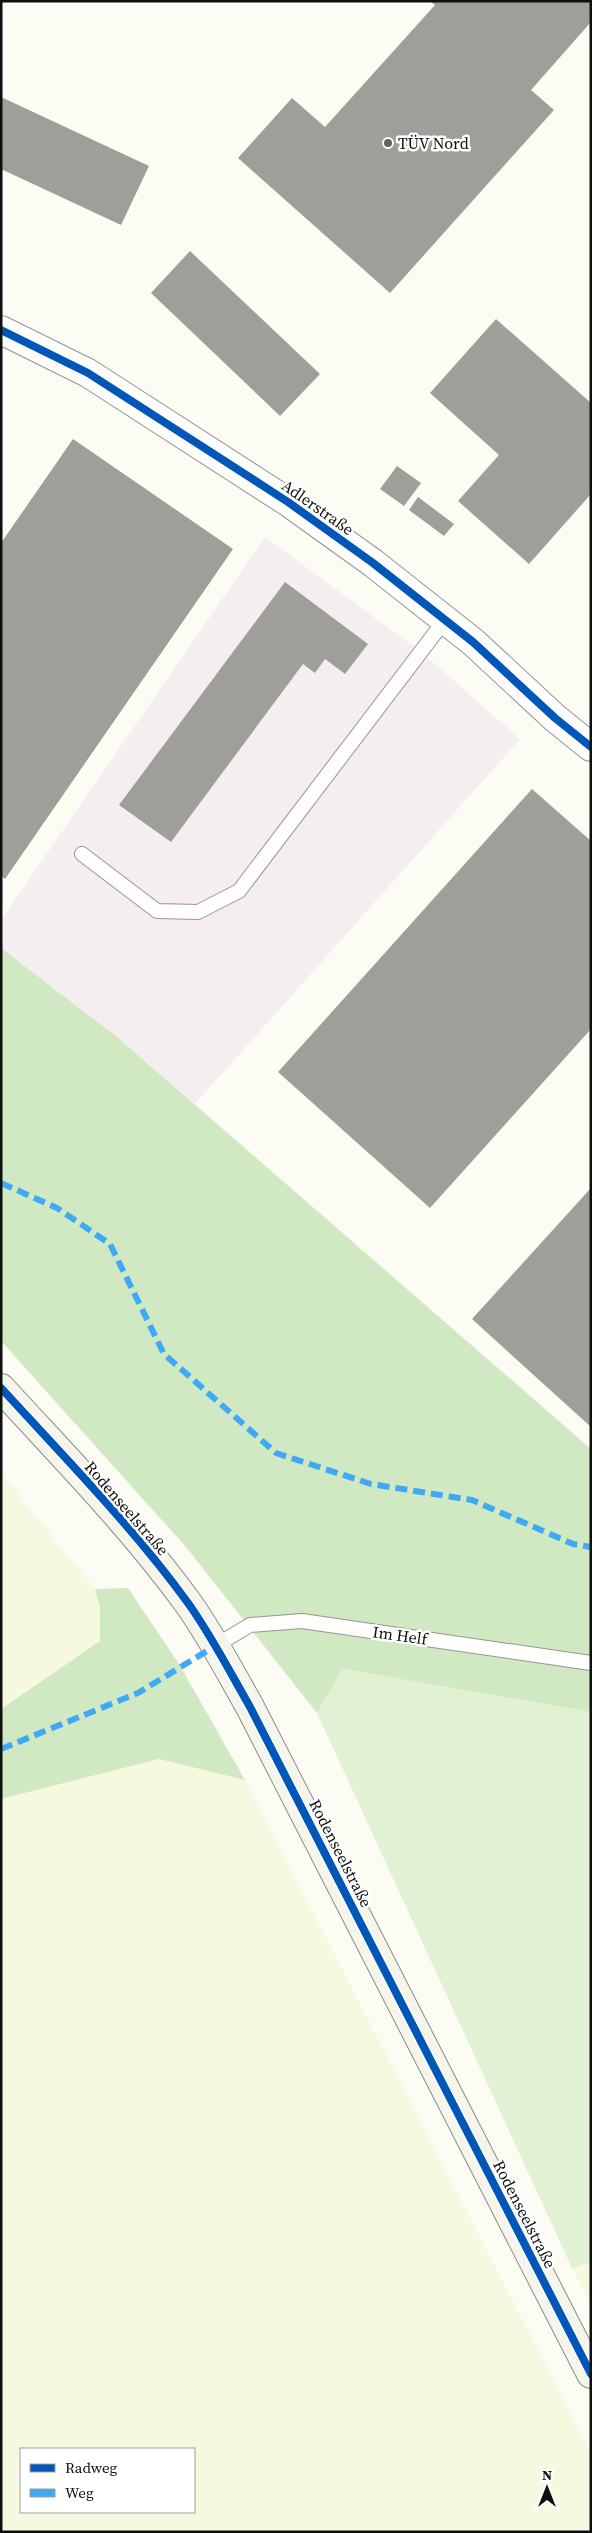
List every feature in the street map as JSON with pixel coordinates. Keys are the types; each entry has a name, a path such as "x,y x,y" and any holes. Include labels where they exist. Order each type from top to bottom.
{"main road":[{"name":"Rodenseelstraße","path":"1,1388 124,1522 188,1603 215,1646 250,1707 591,2374"}],"street":[{"name":"Adlerstraße","path":"1,330 88,373 288,502 373,563 473,642 555,718 591,746"}],"lane":[{"path":"82,854 157,911 198,912 239,891 445,620"},
{"name":"Im Helf","path":"215,1646 250,1625 302,1621 591,1663"}],"shaded area":[{"path":"265,537 420,651 520,739 195,1104 117,1037 1,948 1,920"}],"green space":[{"path":"1,948 117,1037 591,1449 591,1712 342,1669 317,1713 186,1547 1,1341"},
{"path":"1,1473 95,1589 100,1607 100,1641 1,1709"},
{"path":"128,1588 179,1664 245,1780 159,1759 1,1799 1,1709 100,1641 100,1607 95,1589"},
{"path":"341,1669 591,1712 591,2262 572,2268 317,1713"},
{"path":"159,1759 245,1780 591,2453 591,2532 1,2532 1,1799"},
{"path":"591,2262 591,2304 572,2268"}],"building":[{"name":"TÜV Nord","path":"430,1 591,1 591,22 531,90 554,110 390,293 238,158 292,98 325,127 435,5"},
{"path":"1,97 149,166 121,225 1,169"},
{"path":"190,251 320,374 280,416 151,293"},
{"path":"496,319 591,403 591,494 529,564 458,501 499,455 430,393"},
{"path":"73,439 233,549 5,879 1,876 1,543"},
{"path":"397,466 421,483 404,506 380,489"},
{"path":"418,497 454,524 444,536 409,510"},
{"path":"285,582 368,644 345,674 325,659 315,673 303,664 171,842 119,805"},
{"path":"532,789 591,841 591,1029 430,1208 278,1072"},
{"path":"591,1188 591,1427 472,1319"}],"marked path":[{"path":"1,1183 57,1208 110,1244 164,1354 276,1453 371,1484 472,1500 573,1544 591,1547"},
{"path":"1,1749 138,1693 215,1646"}],"cycle path":[{"path":"1,330 88,373 288,502 373,563 473,642 555,718 591,747"},
{"path":"1,1388 98,1493 144,1547 188,1603 212,1641 250,1707 591,2374"}],"place":[{"name":"TÜV Nord","path":"388,143"}]}
